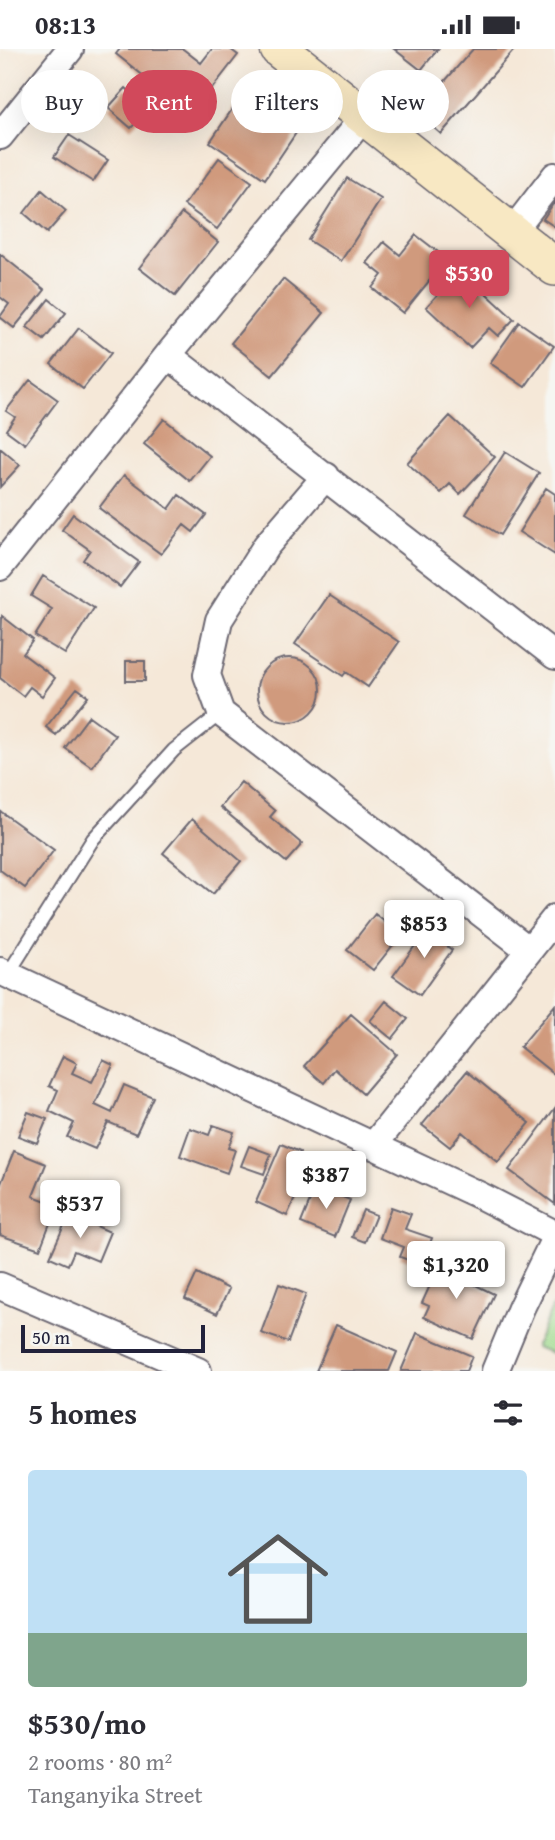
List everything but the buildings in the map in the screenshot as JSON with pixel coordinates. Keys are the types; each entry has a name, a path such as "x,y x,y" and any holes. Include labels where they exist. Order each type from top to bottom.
{"street":[{"path":"0,136 70,49"},
{"path":"279,49 357,111"},
{"path":"0,568 168,355 357,126"},
{"path":"384,133 555,267"},
{"path":"511,233 555,176"},
{"path":"168,355 555,656"},
{"path":"326,476 266,546 219,620 207,675 221,713 528,950"},
{"path":"373,1146 555,918"},
{"path":"4,973 481,1196 555,1236 495,1371"},
{"path":"0,1286 198,1371"}],"lane":[{"path":"4,973 93,839 174,750 221,713"}],"green space":[{"path":"555,1301 555,1354 535,1347"}]}
